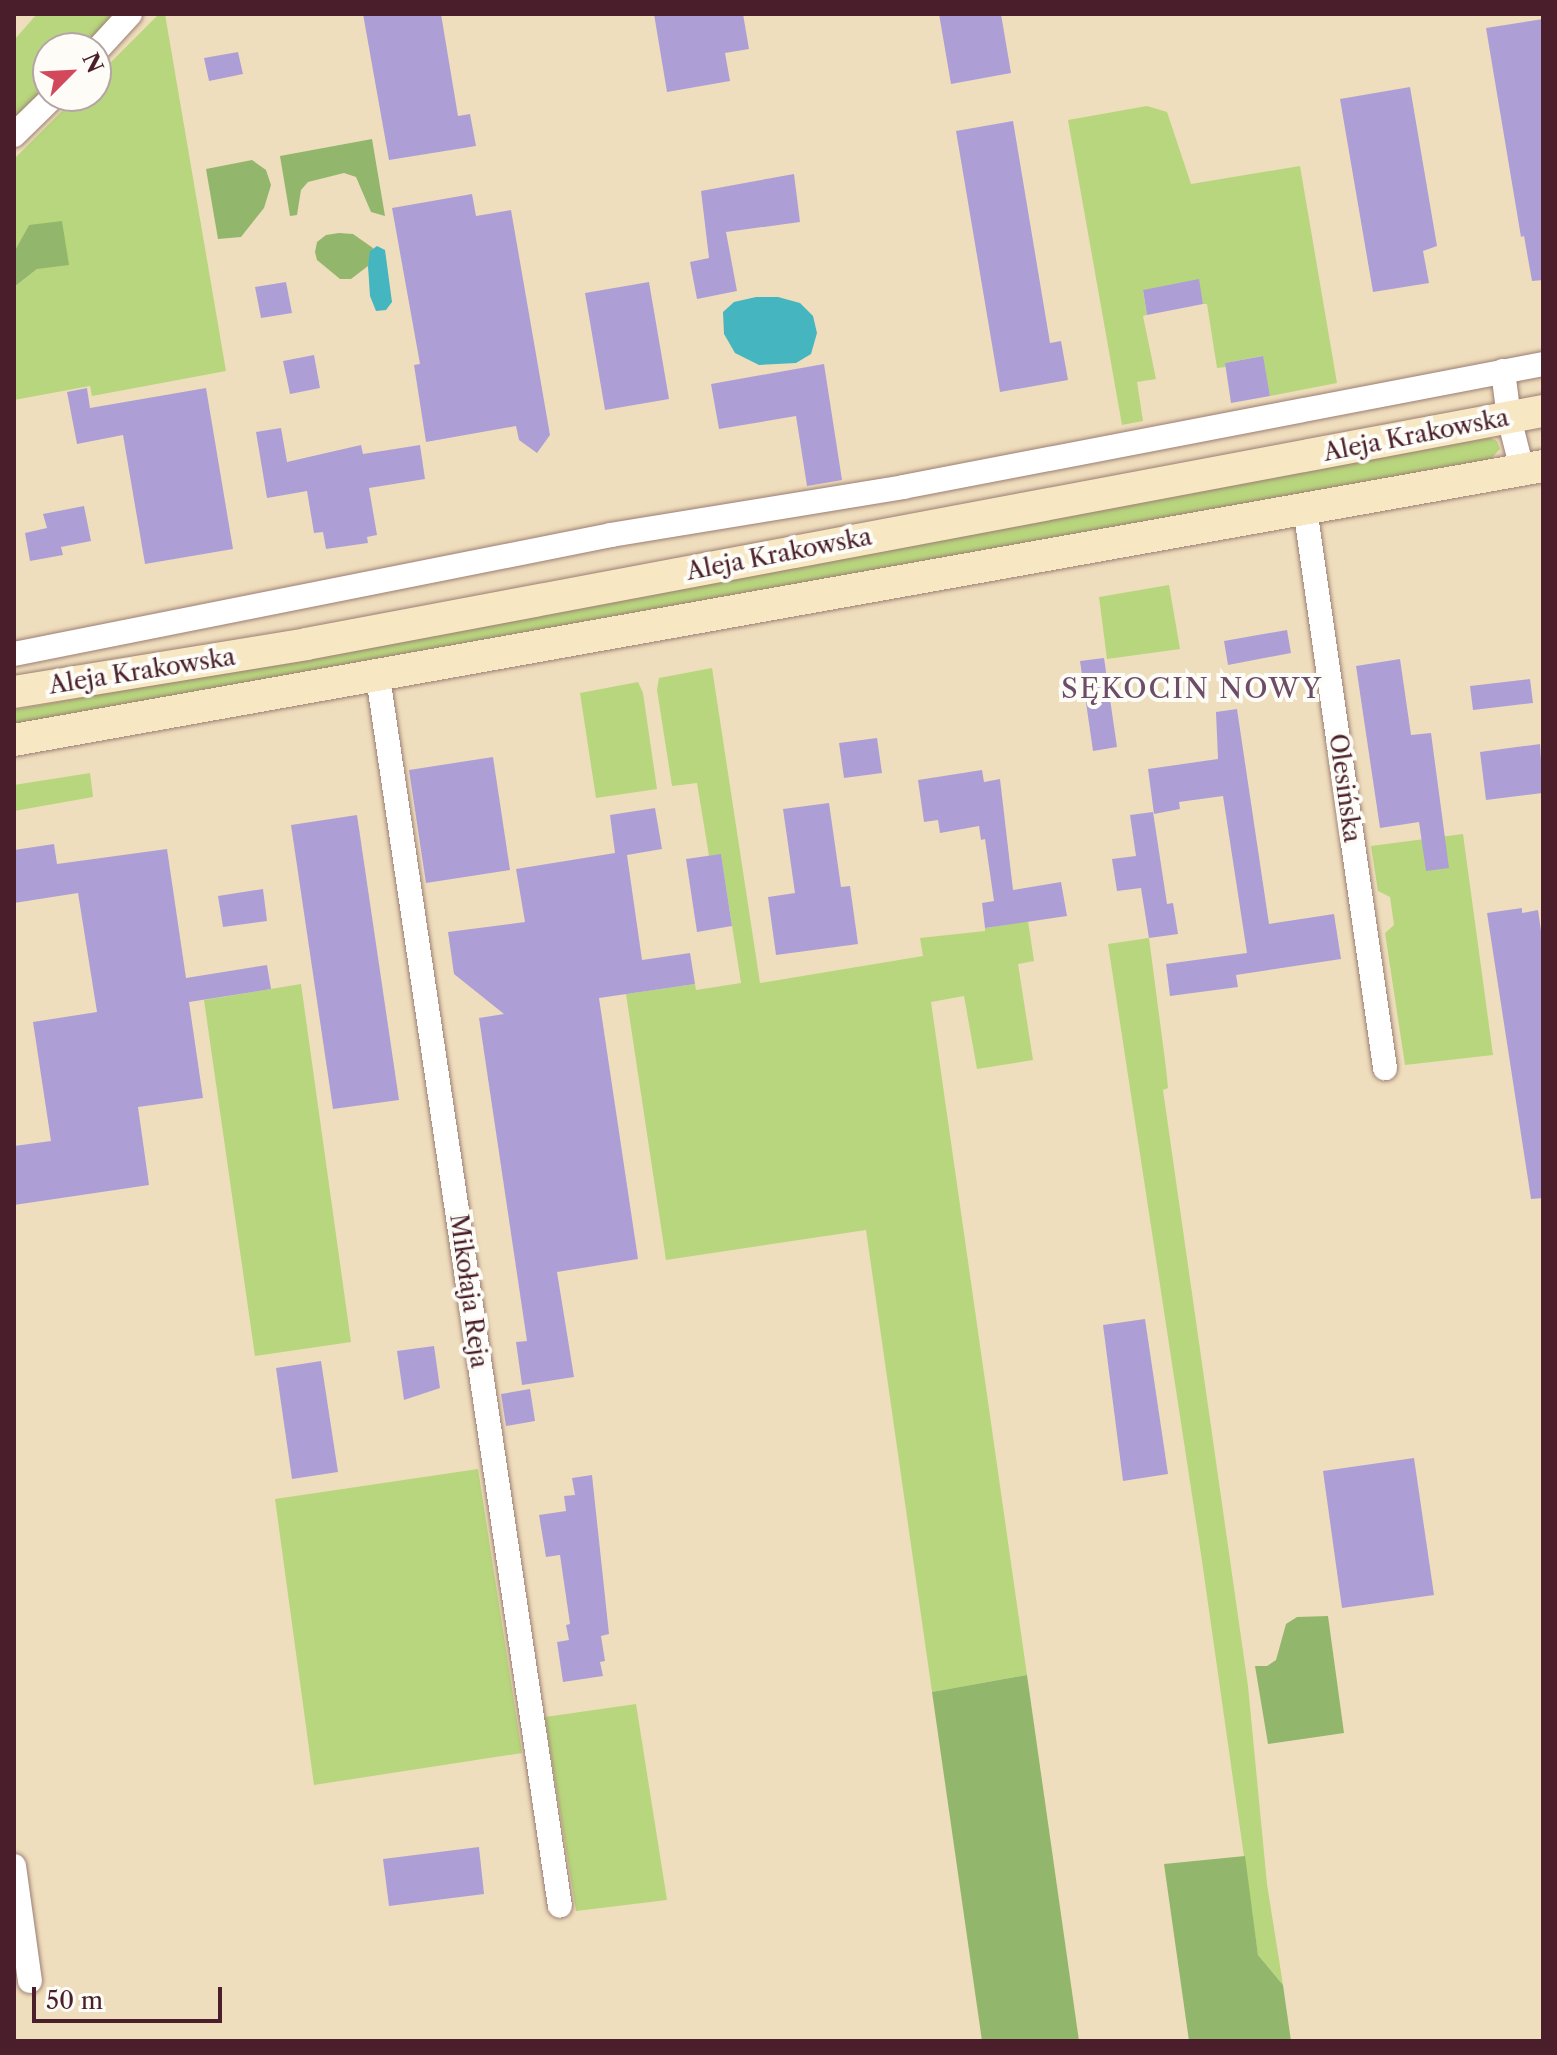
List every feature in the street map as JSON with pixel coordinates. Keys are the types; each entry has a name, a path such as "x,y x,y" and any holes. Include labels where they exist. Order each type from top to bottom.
{"main road":[{"name":"Aleja Krakowska","path":"14,692 321,641 1543,411"},
{"name":"Aleja Krakowska","path":"14,740 1533,468"}],"street":[{"path":"112,34 130,14"},
{"path":"14,135 38,112"},
{"path":"14,654 611,535 903,487 1543,364"},
{"path":"1503,371 1509,418 1533,468"},
{"name":"Olesińska","path":"1305,508 1385,1068"},
{"name":"Mikołaja Reja","path":"378,677 560,1906"},
{"path":"14,1866 30,1981"}],"green space":[{"path":"37,14 118,14 101,32 32,32 32,102 14,119 14,40"},
{"path":"159,14 165,14 226,371 92,396 90,386 14,400 14,287 37,269 29,225 14,252 14,159 61,112 112,112 112,61"},
{"path":"1147,106 1167,112 1191,184 1300,166 1337,383 1270,396 1262,356 1225,363 1226,367 1217,368 1207,304 1203,304 1198,280 1143,291 1147,315 1143,316 1156,379 1137,382 1143,421 1122,425 1068,120"},
{"path":"372,139 385,216 371,212 356,177 344,173 308,182 301,190 297,215 290,216 280,156"},
{"path":"252,160 266,170 271,185 264,208 241,237 218,239 206,169"},
{"path":"62,221 69,265 37,269 14,287 14,252 29,225"},
{"path":"353,234 373,248 368,266 351,279 340,279 317,260 317,242 326,235"},
{"path":"1490,438 1497,441 1500,449 1489,461 14,725 14,710"},
{"path":"1169,585 1180,649 1107,659 1099,597"},
{"path":"712,668 760,983 923,956 920,938 985,931 985,928 1028,921 1034,961 1018,964 1033,1060 977,1069 964,996 931,1002 1027,1675 932,1692 866,1230 666,1260 626,994 695,984 696,990 741,983 721,855 709,856 697,783 672,786 657,690 659,678"},
{"path":"638,682 643,693 657,789 596,798 580,693"},
{"path":"90,773 93,797 14,811 14,785"},
{"path":"1463,834 1493,1055 1405,1065 1385,933 1394,925 1390,897 1378,891 1371,846"},
{"path":"1149,938 1168,1088 1163,1090 1248,1686 1267,1884 1283,1985 1258,1955 1201,1554 1108,944"},
{"path":"301,984 351,1342 255,1356 204,1000"},
{"path":"478,1469 522,1753 314,1785 275,1499"},
{"path":"1328,1616 1344,1733 1268,1744 1255,1666 1267,1666 1276,1660 1286,1624 1297,1617"},
{"path":"1027,1675 1079,2041 982,2041 932,1692"},
{"path":"636,1704 667,1900 576,1911 545,1717"},
{"path":"1245,1856 1258,1955 1283,1985 1291,2041 1189,2041 1164,1864"}],"water":[{"path":"377,246 385,250 392,302 386,310 376,311 370,296 368,266 370,251"},
{"path":"756,297 778,297 800,303 813,316 817,333 811,354 796,363 759,365 735,353 724,334 723,312 734,302"}],"building":[{"path":"363,14 441,14 458,116 470,114 476,146 389,160"},
{"path":"654,14 743,14 749,49 725,53 730,81 667,92"},
{"path":"939,14 1001,14 1011,73 951,84"},
{"path":"1543,19 1543,280 1532,281 1524,236 1521,237 1486,28"},
{"path":"238,52 243,74 209,81 204,58"},
{"path":"1410,87 1437,246 1423,251 1429,283 1373,292 1340,99"},
{"path":"1013,121 1050,343 1061,341 1068,380 1000,392 956,131"},
{"path":"794,174 800,222 726,232 737,291 697,299 690,262 709,258 701,191"},
{"path":"472,194 476,216 511,210 550,435 537,453 519,440 516,426 426,442 414,365 420,364 392,208"},
{"path":"1199,279 1203,304 1147,315 1143,290"},
{"path":"286,282 292,313 261,318 255,287"},
{"path":"649,282 669,399 605,410 585,293"},
{"path":"314,355 320,388 290,394 283,361"},
{"path":"1263,356 1270,396 1231,403 1225,363"},
{"path":"824,364 842,480 807,486 796,416 719,429 711,384"},
{"path":"87,388 90,408 206,388 233,549 145,564 123,435 77,444 67,392"},
{"path":"281,428 287,462 361,445 363,454 420,445 425,479 369,488 377,535 367,537 368,543 326,549 323,532 314,533 307,491 267,498 256,432"},
{"path":"84,506 91,541 61,547 63,555 30,561 25,533 47,528 43,514"},
{"path":"1287,630 1291,653 1228,665 1224,641"},
{"path":"1104,658 1117,747 1093,751 1080,661"},
{"path":"1400,659 1411,735 1431,733 1449,868 1426,871 1419,822 1380,828 1356,666"},
{"path":"1530,679 1533,703 1473,710 1470,686"},
{"path":"1237,709 1269,924 1334,914 1341,959 1236,975 1238,987 1170,996 1166,964 1247,953 1223,796 1179,802 1180,809 1154,814 1148,769 1218,759 1216,712"},
{"path":"877,738 882,773 844,778 839,743"},
{"path":"1540,744 1543,793 1486,800 1480,752"},
{"path":"493,757 510,870 426,883 409,770"},
{"path":"982,770 984,782 1000,779 1013,890 1061,882 1067,916 985,928 982,903 994,901 985,839 981,840 979,826 940,833 938,820 924,822 918,780"},
{"path":"829,803 841,887 850,886 858,944 776,955 768,897 795,893 783,809"},
{"path":"655,808 662,849 627,855 642,960 690,953 695,984 599,998 638,1259 557,1272 574,1377 522,1385 516,1342 527,1341 479,1018 504,1014 454,974 448,932 525,922 516,869 615,853 610,815"},
{"path":"1153,812 1167,904 1173,903 1178,934 1149,938 1141,888 1117,891 1112,859 1136,856 1130,815"},
{"path":"357,815 399,1100 333,1109 291,825"},
{"path":"54,844 57,864 167,849 186,978 267,965 271,989 189,1002 203,1098 138,1107 149,1185 14,1205 14,1146 51,1141 33,1022 97,1012 78,893 14,903 14,850"},
{"path":"721,854 732,926 697,932 686,859"},
{"path":"263,889 267,921 223,927 218,896"},
{"path":"1522,908 1522,913 1538,910 1543,945 1543,1198 1531,1199 1487,913"},
{"path":"1145,1319 1168,1474 1123,1481 1103,1325"},
{"path":"434,1346 440,1388 404,1400 397,1351"},
{"path":"321,1361 338,1472 292,1479 276,1368"},
{"path":"530,1389 535,1421 506,1426 501,1394"},
{"path":"1414,1458 1434,1595 1342,1608 1323,1471"},
{"path":"592,1475 609,1634 601,1636 605,1661 600,1662 603,1676 563,1682 557,1642 569,1640 566,1625 570,1624 560,1555 546,1557 539,1515 566,1511 564,1496 575,1495 572,1478"},
{"path":"479,1847 484,1894 389,1906 383,1859"}],"district":[{"name":"SĘKOCIN NOWY","path":"1192,688"}]}
